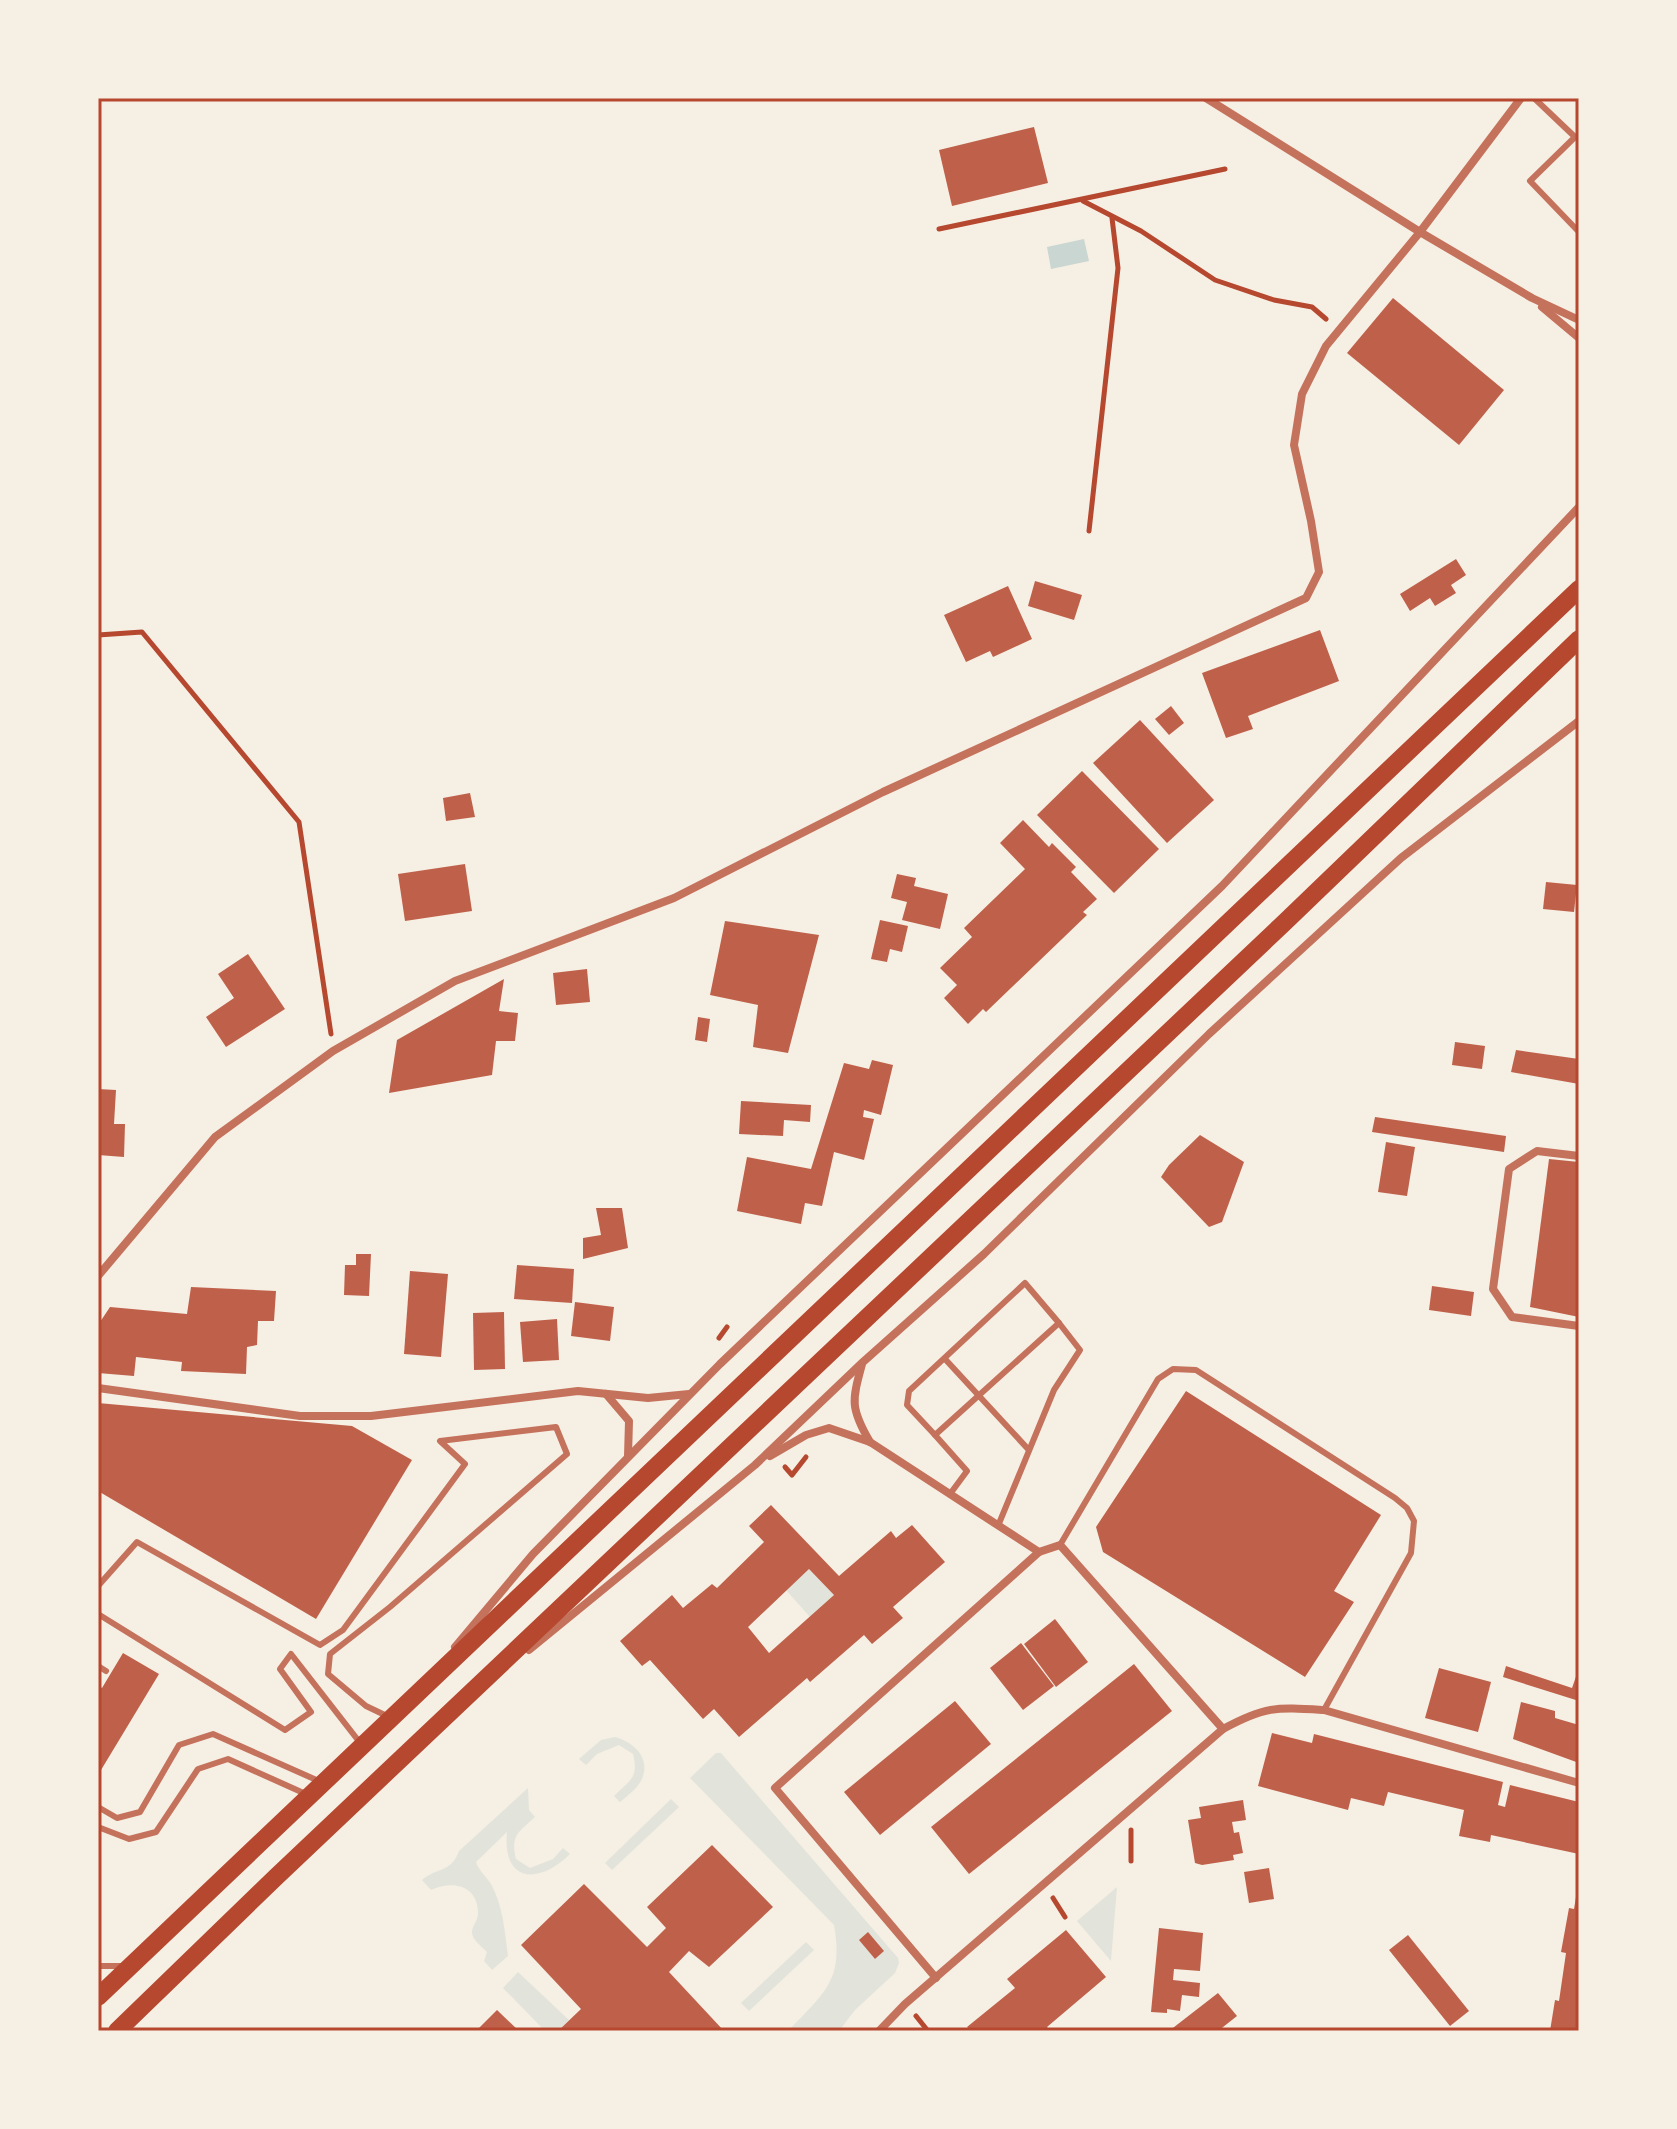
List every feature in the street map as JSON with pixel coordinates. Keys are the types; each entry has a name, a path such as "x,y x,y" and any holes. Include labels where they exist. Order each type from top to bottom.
{"main road":[{"path":"98,1997 1579,589"},
{"path":"117,2031 1579,639"}],"street":[{"path":"1206,98 1420,232 1532,298 1579,320"},
{"path":"98,1276 215,1137 333,1051 455,981 674,898 883,792 1306,598 1319,572 1294,445 1302,394 1326,346 1420,232 1521,98"},
{"path":"1532,298 1579,338"},
{"path":"408,1703 533,1554 690,1394 1222,886 1579,507"},
{"path":"438,1723 755,1465 863,1362 984,1254 1209,1034 1401,858 1579,721"},
{"path":"1579,1156 1537,1151 1509,1169 1493,1289 1512,1317 1579,1326"},
{"path":"863,1362 854,1397 856,1418 870,1442"},
{"path":"98,1388 300,1416 371,1416 578,1391 648,1398 690,1394"},
{"path":"606,1394 629,1421 628,1457"},
{"path":"755,1465 806,1435 829,1428 870,1442 1039,1552"},
{"path":"936,1978 775,1788 1039,1552 1060,1545 1223,1729"},
{"path":"879,2031 905,2004 1223,1729 1255,1711 1282,1707 1324,1710 1579,1783"}],"lane":[{"path":"1534,98 1577,140 1530,181 1579,232"},
{"path":"950,1494 967,1471 907,1405 909,1391 1025,1283 1080,1350 1054,1390 998,1526"},
{"path":"935,1435 1059,1323"},
{"path":"945,1359 1028,1449"},
{"path":"1060,1545 1158,1379 1173,1369 1196,1370 1395,1498 1407,1508 1414,1521 1411,1553 1324,1710"},
{"path":"98,1586 137,1542 320,1645 343,1630 465,1464 440,1441 556,1427 567,1454 390,1607 330,1654 328,1674 366,1706 393,1718"},
{"path":"98,1614 285,1730 311,1712 280,1669 291,1654 362,1746"},
{"path":"98,1666 106,1671"},
{"path":"98,1807 117,1818 140,1812 179,1745 213,1734 324,1783"},
{"path":"98,1827 129,1839 156,1832 198,1769 228,1759 310,1796"},
{"path":"98,1966 130,1966"}],"path":[{"path":"939,229 1225,169"},
{"path":"1082,200 1141,231 1215,280 1274,300 1312,307 1340,329"},
{"path":"1089,531 1118,268 1112,218"},
{"path":"98,635 142,632 299,822 333,1051"}],"shaded area":[{"path":"1084,239 1089,261 1051,269 1047,247"},
{"path":"809,1569 834,1595 810,1617 786,1590"},
{"path":"615,1737 634,1747 644,1764 640,1782 620,1802 614,1796 634,1774 633,1754 619,1745 597,1754 586,1765 579,1759 601,1740"},
{"path":"716,1753 721,1753 898,1958 895,1973 855,2010 839,2031 788,2031 828,1985 836,1960 834,1925 690,1778"},
{"path":"528,1788 529,1810 535,1817 515,1839 516,1859 530,1868 553,1859 563,1848 570,1854 546,1871 525,1874 510,1861 507,1832 476,1862 495,1892 508,1956 492,1970 484,1961 487,1952 472,1934 478,1913 474,1896 455,1886 431,1890 422,1880 452,1863 459,1851"},
{"path":"671,1799 679,1807 612,1870 605,1863"},
{"path":"1117,1887 1111,1961 1077,1921"},
{"path":"806,1942 814,1950 749,2011 741,2003"},
{"path":"518,1972 569,2020 558,2031 545,2031 503,1988"}],"building":[{"path":"1034,127 1048,183 952,206 939,150"},
{"path":"1393,298 1504,390 1459,445 1347,353"},
{"path":"1456,559 1466,575 1451,585 1456,593 1435,606 1430,598 1410,611 1400,594"},
{"path":"1035,581 1082,595 1074,620 1028,606"},
{"path":"1008,586 1032,639 993,657 990,651 966,662 944,615"},
{"path":"1320,630 1339,681 1248,716 1253,729 1226,738 1202,673"},
{"path":"1171,706 1184,723 1169,735 1155,719"},
{"path":"1140,720 1214,800 1167,843 1093,763"},
{"path":"1082,771 1159,849 1114,893 1037,815"},
{"path":"470,793 475,817 446,821 443,798"},
{"path":"1023,820 1049,847 1052,843 1076,867 1071,872 1097,899 1083,912 1087,915 986,1012 983,1009 968,1024 944,998 957,985 940,968 972,937 964,928 1025,869 1000,843"},
{"path":"465,864 472,911 405,921 398,874"},
{"path":"897,874 916,878 914,886 948,894 940,929 902,920 907,902 891,898"},
{"path":"1546,882 1577,885 1574,912 1543,909"},
{"path":"880,920 908,926 902,952 890,949 887,962 871,959"},
{"path":"725,921 819,935 788,1053 753,1047 758,1005 710,995"},
{"path":"248,954 285,1009 226,1047 206,1017 234,998 218,974"},
{"path":"587,969 590,1002 556,1005 553,973"},
{"path":"504,979 499,1011 518,1013 515,1041 496,1041 492,1075 389,1093 397,1040"},
{"path":"698,1017 710,1019 707,1042 695,1040"},
{"path":"1455,1042 1485,1046 1482,1069 1452,1065"},
{"path":"1516,1050 1579,1059 1579,1084 1511,1072"},
{"path":"872,1060 893,1065 881,1115 864,1110 863,1117 874,1119 864,1160 834,1152 822,1206 805,1203 801,1224 737,1211 747,1157 811,1169 844,1063 869,1069"},
{"path":"98,1089 116,1090 114,1124 125,1124 124,1157 98,1155"},
{"path":"741,1101 811,1105 810,1122 784,1120 783,1136 739,1134"},
{"path":"1375,1117 1506,1136 1504,1152 1372,1132"},
{"path":"1200,1135 1244,1162 1222,1222 1209,1227 1161,1177"},
{"path":"1386,1142 1415,1147 1407,1196 1378,1192"},
{"path":"1549,1159 1579,1162 1579,1317 1530,1307"},
{"path":"596,1208 622,1208 628,1248 583,1259 583,1238 601,1235"},
{"path":"356,1254 371,1254 369,1296 344,1295 345,1265 356,1265"},
{"path":"517,1265 574,1269 572,1303 514,1299"},
{"path":"410,1271 448,1274 441,1357 404,1354"},
{"path":"1432,1286 1474,1292 1471,1316 1429,1310"},
{"path":"191,1287 276,1291 274,1321 258,1321 257,1345 247,1347 246,1374 181,1371 182,1362 136,1357 134,1376 98,1373 98,1325 110,1307 187,1314"},
{"path":"575,1302 614,1307 610,1341 571,1336"},
{"path":"504,1312 505,1369 474,1370 473,1313"},
{"path":"557,1319 559,1360 523,1362 520,1322"},
{"path":"1186,1391 1381,1515 1334,1591 1354,1602 1305,1677 1103,1552 1096,1527"},
{"path":"98,1403 352,1426 412,1460 316,1619 98,1491"},
{"path":"771,1505 839,1576 891,1531 896,1538 912,1525 945,1562 893,1607 903,1618 872,1644 864,1635 810,1682 807,1678 739,1737 714,1709 703,1719 650,1660 642,1666 620,1641 672,1595 683,1608 712,1584 717,1588 764,1542 749,1526","holes":["809,1569 834,1595 769,1653 748,1627"]},
{"path":"1055,1619 1088,1662 1056,1687 1024,1644"},
{"path":"1021,1643 1054,1686 1023,1710 990,1668"},
{"path":"123,1653 159,1674 98,1775 98,1686 102,1688"},
{"path":"1134,1664 1172,1711 969,1874 931,1827"},
{"path":"1506,1666 1572,1688 1579,1668 1579,1701 1503,1677"},
{"path":"1439,1668 1491,1682 1478,1732 1425,1718"},
{"path":"955,1701 991,1744 880,1835 844,1792"},
{"path":"1521,1702 1555,1711 1555,1718 1579,1725 1579,1763 1513,1739"},
{"path":"1272,1733 1312,1743 1314,1734 1503,1782 1498,1805 1505,1807 1510,1785 1579,1802 1579,1854 1491,1835 1490,1842 1459,1836 1464,1810 1388,1792 1384,1806 1351,1798 1348,1810 1258,1786"},
{"path":"1243,1800 1246,1820 1232,1822 1234,1833 1239,1832 1243,1853 1233,1855 1234,1860 1202,1865 1195,1863 1188,1820 1201,1818 1199,1807"},
{"path":"712,1845 773,1907 709,1967 689,1951 669,1972 724,2031 558,2031 581,2009 521,1945 584,1884 647,1947 666,1928 647,1907"},
{"path":"1269,1868 1274,1899 1249,1903 1244,1872"},
{"path":"1577,1891 1579,2031 1550,2031 1555,2000 1559,2001 1566,1953 1561,1952 1569,1908 1574,1909"},
{"path":"1159,1928 1203,1933 1200,1971 1174,1969 1173,1980 1200,1983 1199,1997 1182,1995 1180,2011 1167,2009 1167,2013 1151,2012"},
{"path":"1066,1930 1106,1977 1047,2027 1050,2031 971,2031 967,2027 1015,1988 1007,1979"},
{"path":"868,1932 884,1951 875,1959 859,1940"},
{"path":"1408,1935 1469,2011 1450,2026 1389,1950"},
{"path":"1218,1993 1237,2016 1218,2031 1169,2031"},
{"path":"497,2010 519,2031 476,2031"}]}
